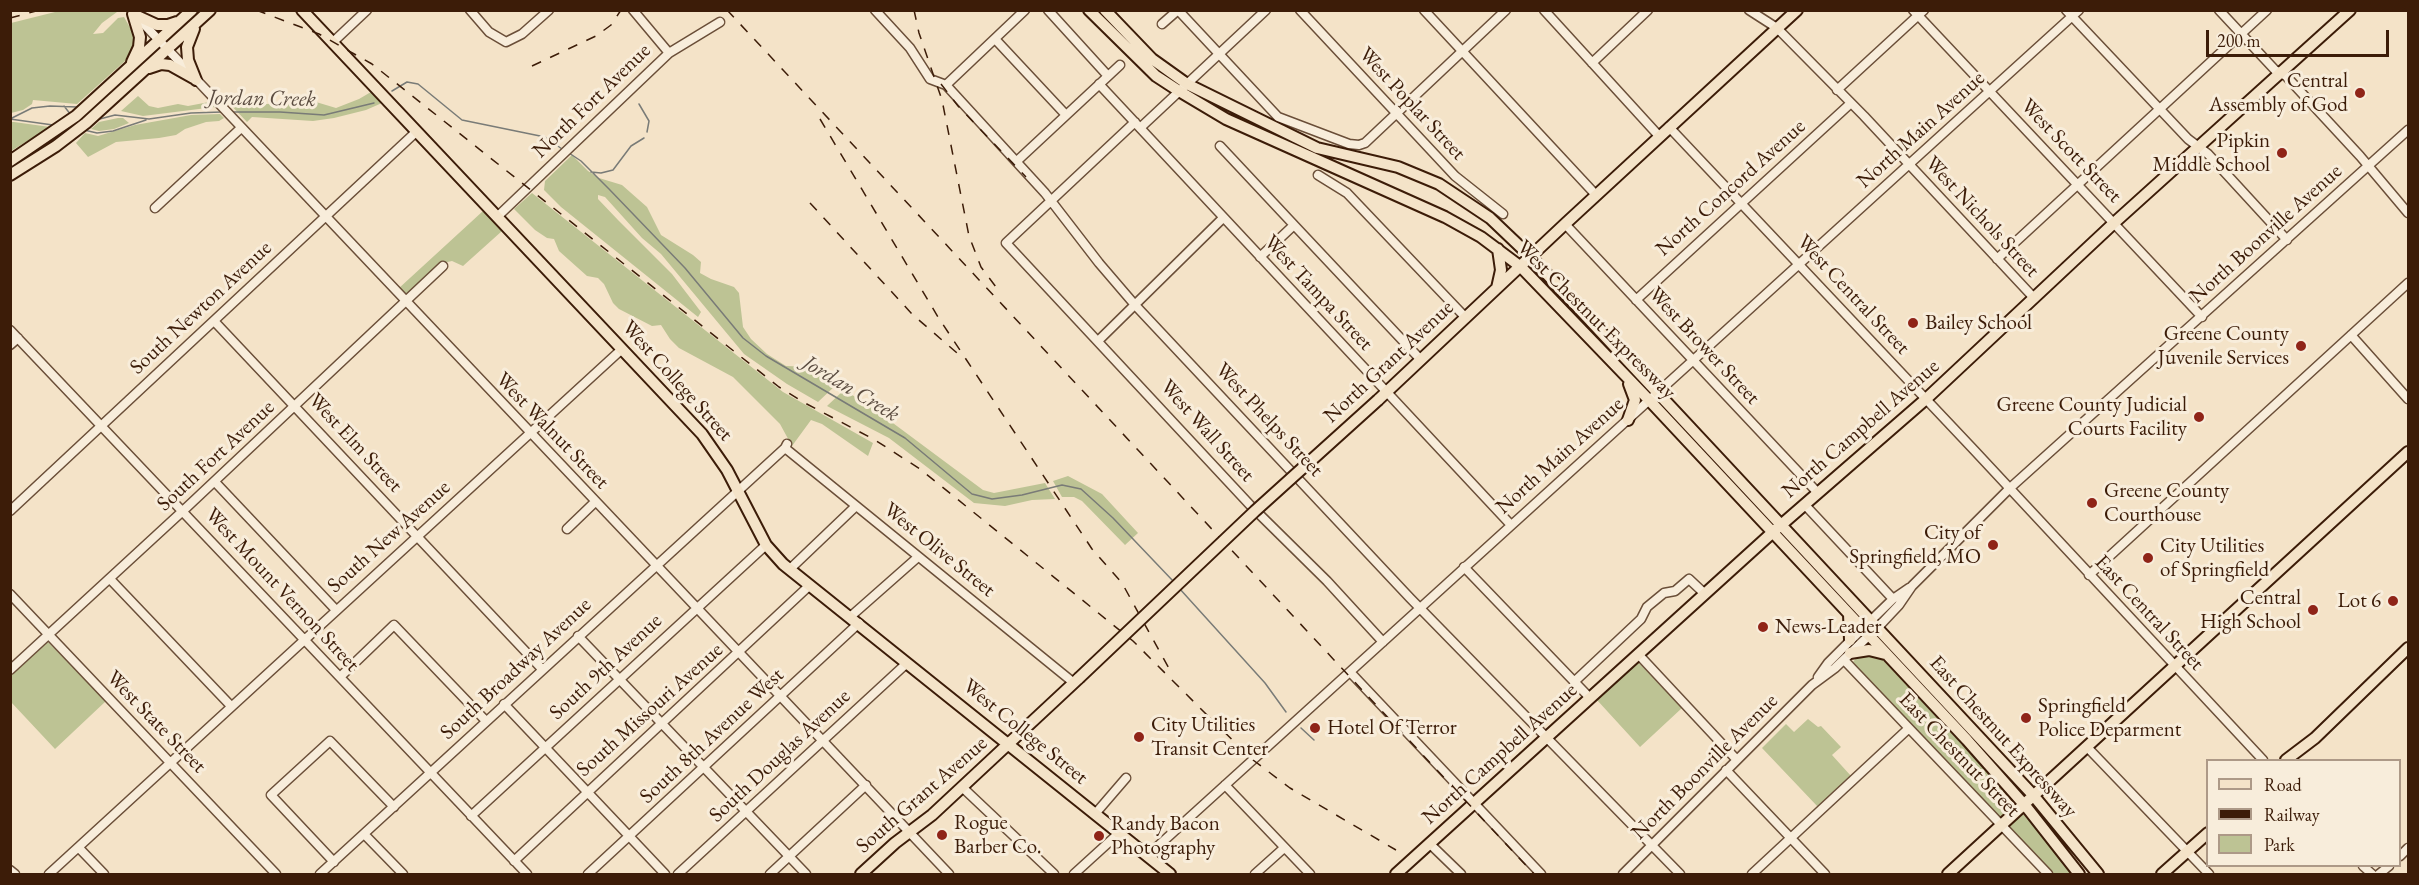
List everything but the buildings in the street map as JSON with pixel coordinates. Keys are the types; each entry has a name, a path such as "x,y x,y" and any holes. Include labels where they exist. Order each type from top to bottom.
{"main road":[{"name":"West College Street","path":"302,10 702,434 721,460 766,545 790,570 1170,874"},
{"name":"West Chestnut Expressway","path":"1089,10 1156,76 1317,148 1398,167 1439,183 1490,218 1531,257 1653,396 1870,628"},
{"name":"West Chestnut Expressway","path":"1105,10 1183,88 1226,119 1427,208 1481,237 1521,267 1619,368 1653,396"},
{"name":"North Grant Avenue","path":"1009,744 1255,512 1797,10"},
{"name":"North Campbell Avenue","path":"1396,874 1752,550 1926,399 2114,223 2350,10"},
{"path":"132,12 146,22 162,26 172,24 190,13"},
{"path":"124,72 140,42 132,12"},
{"path":"10,161 76,116 190,13"},
{"path":"10,175 56,146 121,92 206,14"},
{"path":"196,80 188,60 187,48 190,37 206,14"},
{"path":"144,71 161,64 170,65 196,80"},
{"path":"1497,288 1501,270 1498,249"},
{"path":"1619,368 1634,397 1628,420"},
{"path":"1948,874 2409,452"},
{"name":"West Chestnut Expressway","path":"1777,528 1791,551 1849,614 1870,628"},
{"path":"1752,550 1774,544 1791,551"},
{"path":"1849,614 1850,640"},
{"name":"East Chestnut Expressway","path":"1870,628 1889,657 2011,789 2079,874"},
{"name":"East Chestnut Expressway","path":"1870,628 2033,795 2098,874"},
{"path":"2289,757 2315,738 2409,648"},
{"path":"1847,657 1869,650 1889,657"},
{"name":"South Grant Avenue","path":"861,874 1009,744"},
{"path":"2002,825 2010,810 2011,789"},
{"path":"2162,874 2206,835"}],"street":[{"path":"332,43 367,10"},
{"path":"470,10 489,32 506,42 522,34 549,10"},
{"path":"633,10 669,53"},
{"name":"West Phelps Street","path":"875,10 910,48 930,79 946,85 1017,162 1112,279 1136,305 1420,608 1680,874"},
{"path":"946,85 1025,10"},
{"path":"1048,10 1108,76"},
{"path":"1162,24 1178,10 1278,117 1349,144 1365,143 1506,10"},
{"path":"1051,202 1137,125 1183,88 1266,10"},
{"name":"West Poplar Street","path":"1300,10 1455,176 1503,214"},
{"path":"1424,10 1596,195"},
{"path":"1544,10 1659,136"},
{"path":"1592,63 1647,10"},
{"name":"West Nichols Street","path":"1749,10 1777,28 1851,103 2034,298"},
{"path":"2219,10 2275,70 2281,73 2409,213"},
{"path":"1996,259 2267,10"},
{"name":"West Walnut Street","path":"132,12 949,874"},
{"path":"1837,90 1918,12"},
{"name":"West Scott Street","path":"1918,12 1989,93 2202,317"},
{"path":"2073,13 2188,139 2208,154 2287,240"},
{"name":"North Main Avenue","path":"1147,856 1910,166 2073,13"},
{"name":"North Fort Avenue","path":"497,216 669,53 720,22"},
{"path":"995,39 1066,115"},
{"path":"1017,162 1120,65"},
{"name":"West Tampa Street","path":"1100,84 1260,257 1382,396 1511,525"},
{"name":"North Concord Avenue","path":"1636,300 1740,202 1851,103"},
{"name":"West Central Street","path":"1669,127 2010,488"},
{"path":"155,208 241,128"},
{"name":"North Boonville Avenue","path":"1623,874 1812,685 1847,657 1893,599 1912,586 2010,488 2409,130"},
{"name":"South Newton Avenue","path":"10,511 102,428 416,132"},
{"path":"1220,146 1421,360"},
{"path":"1318,175 1347,193 1466,318"},
{"name":"West Wall Street","path":"1051,202 1006,243 1221,472 1250,506 1327,581 1383,642"},
{"path":"1098,341 1223,218"},
{"name":"West Brower Street","path":"1565,224 1818,493"},
{"path":"1260,257 1294,225"},
{"name":"South Fort Avenue","path":"10,670 215,482 443,266"},
{"path":"2089,575 2409,283"},
{"name":"West Elm Street","path":"214,321 542,669"},
{"name":"West Mount Vernon Street","path":"10,330 525,874"},
{"path":"2351,335 2409,399"},
{"path":"10,345 18,338"},
{"name":"South New Avenue","path":"50,874 622,349"},
{"name":"South Broadway Avenue","path":"321,874 786,446"},
{"name":"West Olive Street","path":"786,446 918,557 1077,680"},
{"path":"215,482 336,610"},
{"name":"East Central Street","path":"2010,488 2173,666 2262,759"},
{"path":"567,529 595,502"},
{"path":"1805,505 1893,599"},
{"path":"790,570 856,506"},
{"name":"South 9th Avenue","path":"471,816 766,545"},
{"name":"South 8th Avenue West","path":"588,874 782,696 918,557"},
{"path":"1464,567 1590,698"},
{"path":"110,579 231,706"},
{"path":"1574,682 1641,619 1647,607 1664,593 1675,591 1689,579 1705,594"},
{"name":"South Missouri Avenue","path":"514,861 810,585"},
{"name":"North Boonville Avenue","path":"1812,685 1828,663 1850,640 1870,628 1899,605 1912,586"},
{"name":"West State Street","path":"10,594 169,764 276,874"},
{"path":"340,677 394,625 486,721"},
{"path":"578,636 806,874"},
{"path":"1638,654 1736,759"},
{"name":"East Chestnut Street","path":"1847,657 1908,729 2048,874"},
{"name":"South Douglas Avenue","path":"678,874 907,663"},
{"path":"1350,672 1540,874"},
{"path":"504,704 665,874"},
{"path":"1752,874 1908,729"},
{"path":"334,862 271,795 330,741 394,807"},
{"path":"2087,747 2209,874"},
{"path":"1726,770 1825,874"},
{"path":"1095,814 1126,778"},
{"path":"770,874 866,785"},
{"path":"1225,785 1310,874"},
{"path":"962,787 1054,874"},
{"path":"1074,874 1119,833"},
{"path":"364,835 403,874"},
{"path":"1430,844 1461,874"},
{"path":"79,848 104,874"},
{"path":"1255,874 1284,848"},
{"path":"10,870 15,874"}],"green space":[{"path":"63,10 116,11 93,34 103,33 118,18 124,17 133,33 133,46 125,61 77,104 33,100 32,104 23,110 11,113 11,23"},
{"path":"371,92 382,103 366,110 313,121 252,117 247,122 226,100 229,97 266,104 316,102 336,108"},
{"path":"138,96 149,106 158,108 209,102 215,107 143,116 121,111"},
{"path":"220,114 224,118 219,121 206,122 185,129 176,135 116,142 88,157 76,143 85,133 98,136 135,125 191,115"},
{"path":"123,118 129,123 114,129 99,131 91,129 99,122"},
{"path":"11,122 14,122 50,127 11,151"},
{"path":"572,155 588,171 599,178 622,185 647,207 661,235 701,262 700,273 734,287 739,293 743,327 751,339 767,354 786,366 812,367 826,373 836,385 818,402 744,354 661,254 642,238 605,197 598,195 598,199 672,274 701,312 698,317 561,207 544,190 545,181"},
{"path":"532,193 783,392 873,443 868,456 822,424 811,420 792,446 780,424 733,377 679,348 661,325 652,326 619,309 598,278 587,276 559,251 554,239 547,238 535,230 514,209"},
{"path":"483,211 502,231 463,266 452,261 443,263 408,294 398,289"},
{"path":"844,390 870,406 983,490 994,493 1045,483 1055,499 1032,500 1005,506 974,503 889,438 827,406"},
{"path":"1068,476 1102,494 1138,533 1125,545 1082,501 1074,497 1062,497 1053,481"},
{"path":"48,642 106,701 55,749 11,702 11,676"},
{"path":"1867,653 1881,658 1972,755 2003,792 2007,802 2001,818 1997,819 1853,662"},
{"path":"1638,662 1682,708 1640,747 1597,700"},
{"path":"1808,719 1818,727 1821,726 1841,747 1832,755 1851,776 1818,807 1762,748 1786,724 1794,732"},
{"path":"2022,813 2071,874 2053,874 2009,828 2010,823"}],"waterway":[{"name":"Jordan Creek","path":"392,91 407,82 418,84 462,120 545,137 562,149"},
{"name":"Jordan Creek","path":"233,112 324,115 374,103"},
{"path":"639,104 649,121 647,132"},
{"name":"Jordan Creek","path":"64,106 71,115"},
{"name":"Jordan Creek","path":"12,118 32,108 77,107"},
{"name":"Jordan Creek","path":"96,120 115,115 149,119 191,113 222,112"},
{"name":"Jordan Creek","path":"10,119 53,125"},
{"name":"Jordan Creek","path":"84,130 97,133 113,131 146,120"},
{"path":"591,172 601,173 613,170 631,146 644,138"},
{"name":"Jordan Creek","path":"569,153 581,161 685,268 743,338 766,356 905,438 972,494 992,499 1022,495 1062,485 1081,489 1113,518 1174,582"},
{"name":"Jordan Creek","path":"1179,588 1265,683 1286,712"},
{"name":"Jordan Creek","path":"1301,728 1314,740"}],"railway":[{"path":"10,18 40,10"},
{"path":"256,10 319,34 372,64 779,387 875,440 920,469 1133,641 1215,723"},
{"path":"532,66 596,36 611,25 621,10"},
{"path":"727,10 1534,874"},
{"path":"914,10 919,33 942,100 969,236 981,267 999,291"},
{"path":"941,84 958,106 1026,177"},
{"path":"820,119 938,317 1092,549 1122,583 1171,672"},
{"path":"810,203 912,314 957,353"},
{"path":"1210,718 1253,760 1290,788 1396,850"}],"place":[{"name":"Central Assembly of God","path":"2360,93"},
{"name":"Pipkin Middle School","path":"2282,153"},
{"name":"Bailey School","path":"1913,323"},
{"name":"Greene County Juvenile Services","path":"2301,346"},
{"name":"Greene County Judicial Courts Facility","path":"2199,417"},
{"name":"Greene County Courthouse","path":"2092,503"},
{"name":"City of Springfield, MO","path":"1993,545"},
{"name":"City Utilities of Springfield","path":"2148,558"},
{"name":"Lot 6","path":"2393,601"},
{"name":"Central High School","path":"2313,610"},
{"name":"News-Leader","path":"1763,627"},
{"name":"Springfield Police Deparment","path":"2026,718"},
{"name":"Hotel Of Terror","path":"1315,728"},
{"name":"City Utilities Transit Center","path":"1139,737"},
{"name":"Rogue Barber Co.","path":"942,835"},
{"name":"Randy Bacon Photography","path":"1099,836"}]}
